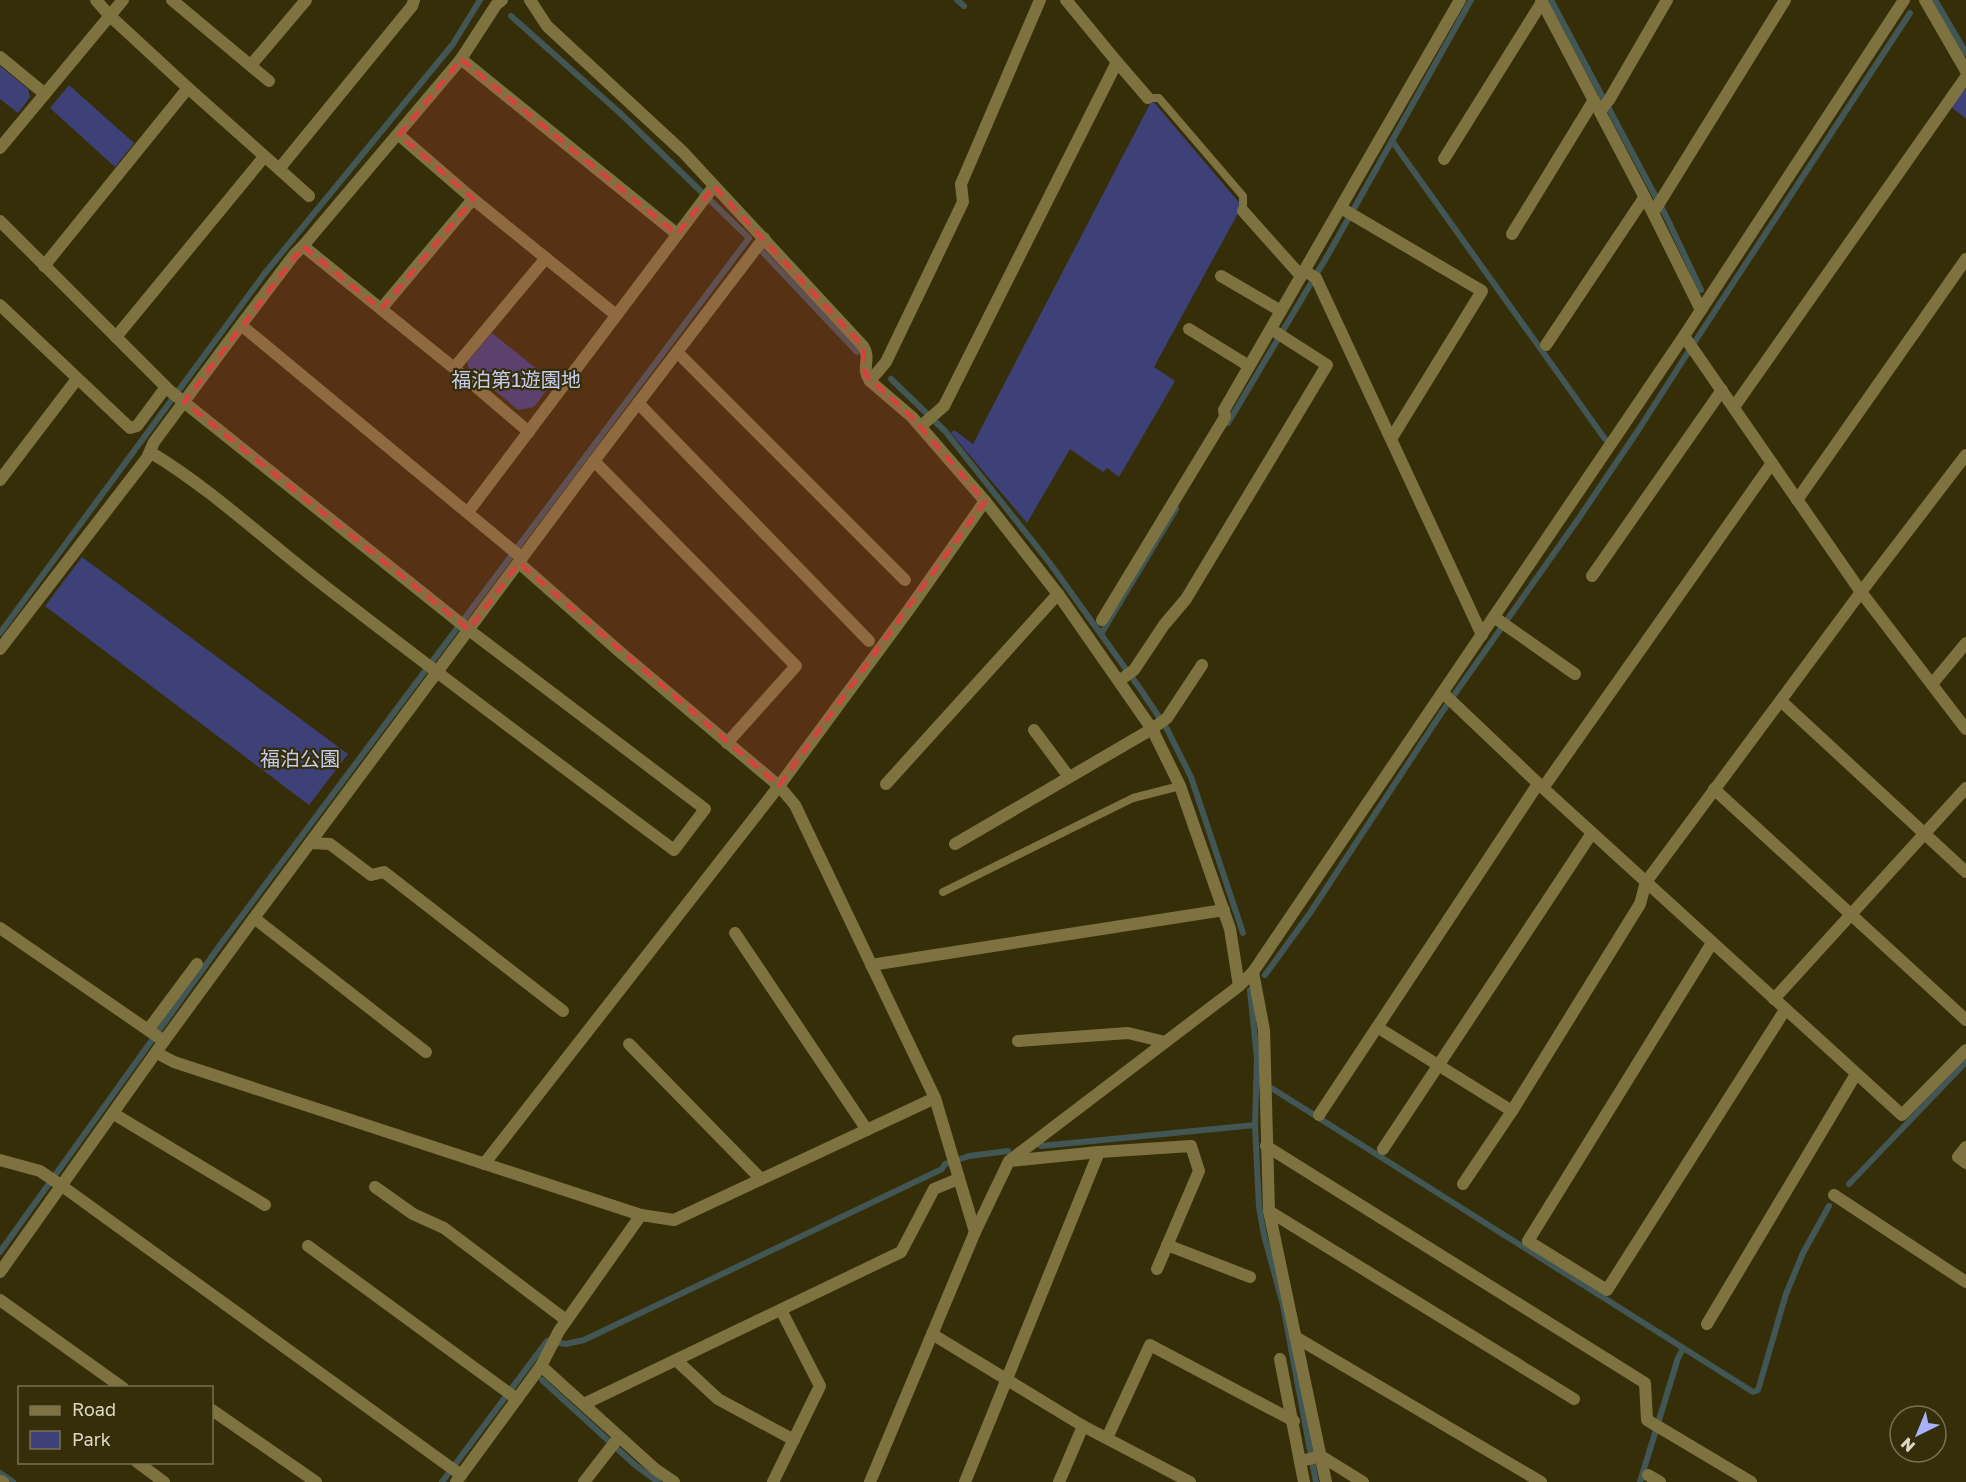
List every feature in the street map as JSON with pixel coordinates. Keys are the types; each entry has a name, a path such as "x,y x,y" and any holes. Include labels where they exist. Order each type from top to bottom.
{"street":[{"path":"96,0 109,15 264,158 309,196"},
{"path":"0,148 123,0"},
{"path":"172,0 269,81"},
{"path":"251,65 306,0"},
{"path":"279,169 412,6 414,0"},
{"path":"530,0 547,26 683,152 709,192 758,244 864,346 867,357 865,374 870,381 923,424 1125,677 1158,725 1230,929 1239,986"},
{"path":"870,381 886,362 963,202 961,184 1040,0"},
{"path":"1066,0 1148,98"},
{"path":"1102,620 1225,417 1224,410 1250,366 1277,333 1281,311 1308,275 1460,0"},
{"path":"1512,234 1602,104 1667,0"},
{"path":"1657,208 1785,0"},
{"path":"870,1482 975,1232 1009,1161 1239,986 1253,972 1448,698 1482,635 1497,619 1689,343 1701,310 1904,0"},
{"path":"1925,0 1966,71"},
{"path":"1444,159 1542,1 1602,104 1644,198 1657,208 1701,310"},
{"path":"0,305 130,428 137,426 175,395 240,325 294,255 399,135 461,59 496,2"},
{"path":"0,57 45,94"},
{"path":"461,59 677,234"},
{"path":"923,424 944,406 1117,62"},
{"path":"1734,407 1966,77"},
{"path":"44,266 188,88"},
{"path":"399,135 473,199 616,315"},
{"path":"116,337 264,158"},
{"path":"468,512 709,192"},
{"path":"1546,345 1644,198"},
{"path":"381,309 473,199"},
{"path":"1344,210 1482,291 1391,439"},
{"path":"1243,211 1308,275 1391,439 1482,635"},
{"path":"0,221 175,395 463,625 705,808 674,850 431,668 304,570 183,472 150,452"},
{"path":"156,1035 254,918 310,843 463,625 638,404 758,244"},
{"path":"303,246 529,432"},
{"path":"454,368 546,258"},
{"path":"1797,500 1966,259"},
{"path":"1221,276 1281,311"},
{"path":"240,325 468,512 727,743 779,786 795,805 935,1098 975,1232"},
{"path":"1189,329 1250,366"},
{"path":"1125,677 1186,599 1327,365 1277,333"},
{"path":"1689,343 1861,592 1966,729"},
{"path":"677,352 905,580"},
{"path":"0,480 77,378"},
{"path":"1592,576 1722,390"},
{"path":"0,649 150,452 175,395"},
{"path":"638,404 869,641"},
{"path":"1463,1184 1512,1111 1640,904 1646,882 1861,592 1966,455"},
{"path":"594,460 796,666 727,743"},
{"path":"1319,1115 1541,786 1772,463"},
{"path":"484,1164 779,786 986,501"},
{"path":"886,784 1058,594"},
{"path":"1497,619 1575,674"},
{"path":"1932,684 1966,643"},
{"path":"955,843 1158,725 1202,665"},
{"path":"1448,698 1592,833 1902,1115 1966,1050"},
{"path":"1781,701 1966,872"},
{"path":"1034,730 1069,777"},
{"path":"1774,999 1966,788"},
{"path":"1714,789 1966,1020"},
{"path":"1383,1149 1592,833"},
{"path":"310,843 330,844 371,875 384,872 563,1011"},
{"path":"871,965 1224,910"},
{"path":"254,918 426,1052"},
{"path":"0,928 156,1035"},
{"path":"735,933 867,1130"},
{"path":"1712,943 1528,1241 1606,1290 1785,1010"},
{"path":"0,1272 56,1182 114,1114 157,1053 156,1035 197,964"},
{"path":"1253,972 1264,1030 1269,1211 1297,1338 1312,1458 1304,1482"},
{"path":"1377,1027 1512,1111"},
{"path":"1018,1041 1128,1033 1165,1042"},
{"path":"629,1044 762,1179"},
{"path":"157,1053 174,1062 641,1215 674,1220 935,1098"},
{"path":"1707,1324 1856,1074"},
{"path":"114,1114 265,1205"},
{"path":"1009,1161 1191,1146 1199,1171 1157,1269"},
{"path":"1266,1146 1645,1383 1647,1420 1751,1482"},
{"path":"1966,1147 1958,1157 1966,1163"},
{"path":"965,1482 1008,1381 1099,1152"},
{"path":"0,1160 40,1171 56,1182 456,1474 512,1395 541,1366 566,1320 641,1215"},
{"path":"584,1404 901,1252 934,1189 958,1179"},
{"path":"375,1187 413,1214 444,1228 566,1320"},
{"path":"1834,1195 1966,1282"},
{"path":"1269,1211 1574,1399"},
{"path":"1167,1245 1250,1277"},
{"path":"308,1246 512,1395"},
{"path":"0,1300 120,1386"},
{"path":"773,1482 820,1386 781,1310"},
{"path":"932,1334 1083,1426 1190,1482"},
{"path":"1297,1338 1540,1482"},
{"path":"1107,1438 1150,1345 1294,1421"},
{"path":"1280,1359 1294,1421 1326,1482"},
{"path":"676,1360 718,1399 795,1440"},
{"path":"541,1366 584,1404 615,1442 674,1482"},
{"path":"213,1411 316,1482"},
{"path":"1059,1482 1083,1426"},
{"path":"584,1482 615,1442"},
{"path":"1312,1458 1363,1482"},
{"path":"140,1464 164,1482"},
{"path":"1647,1475 1660,1482"}],"lane":[{"path":"1148,98 1159,98 1243,196 1243,211"},
{"path":"944,892 1133,798 1179,786"}],"highlighted area":[{"path":"461,59 677,234 714,186 863,346 865,374 912,417 985,501 779,786 519,563 469,630 184,402 303,246 381,309 473,199 399,135"}],"green space":[{"path":"0,66 28,89 30,97 18,113 0,99"},
{"path":"69,85 134,143 115,167 50,108"},
{"path":"1966,90 1966,119 1950,106"},
{"path":"1152,100 1242,206 1154,367 1175,381 1119,477 1107,468 1103,472 1070,449 1027,523 951,433 954,430 973,444"},
{"name":"福泊第1遊園地","path":"492,333 553,382 534,407 518,410 469,369 467,362"},
{"name":"福泊公園","path":"82,557 348,754 309,805 45,606"}],"waterway":[{"path":"0,633 265,273 453,44 480,0"},
{"path":"957,0 964,6"},
{"path":"1228,423 1329,253 1471,0"},
{"path":"1551,0 1666,216 1701,290"},
{"path":"1935,0 1966,53"},
{"path":"1265,975 1310,913 1442,712 1639,429 1910,13"},
{"path":"0,1252 223,941 749,238 620,113 511,16"},
{"path":"1392,141 1605,439"},
{"path":"756,245 857,352"},
{"path":"891,379 945,431 1049,562 1167,729 1191,777 1243,933"},
{"path":"1101,634 1176,509"},
{"path":"1250,990 1257,1058 1255,1125 1259,1207 1264,1235 1283,1305 1316,1482"},
{"path":"1849,1184 1966,1062"},
{"path":"1256,1082 1273,1089 1753,1392 1758,1390 1786,1294 1803,1253 1829,1206"},
{"path":"1041,1146 1255,1125"},
{"path":"442,1482 547,1341 566,1344 584,1340 942,1169 945,1164 969,1156 1008,1151"},
{"path":"1640,1482 1678,1358 1683,1349"},
{"path":"542,1380 635,1465 658,1482"},
{"path":"0,1473 13,1482"}]}
